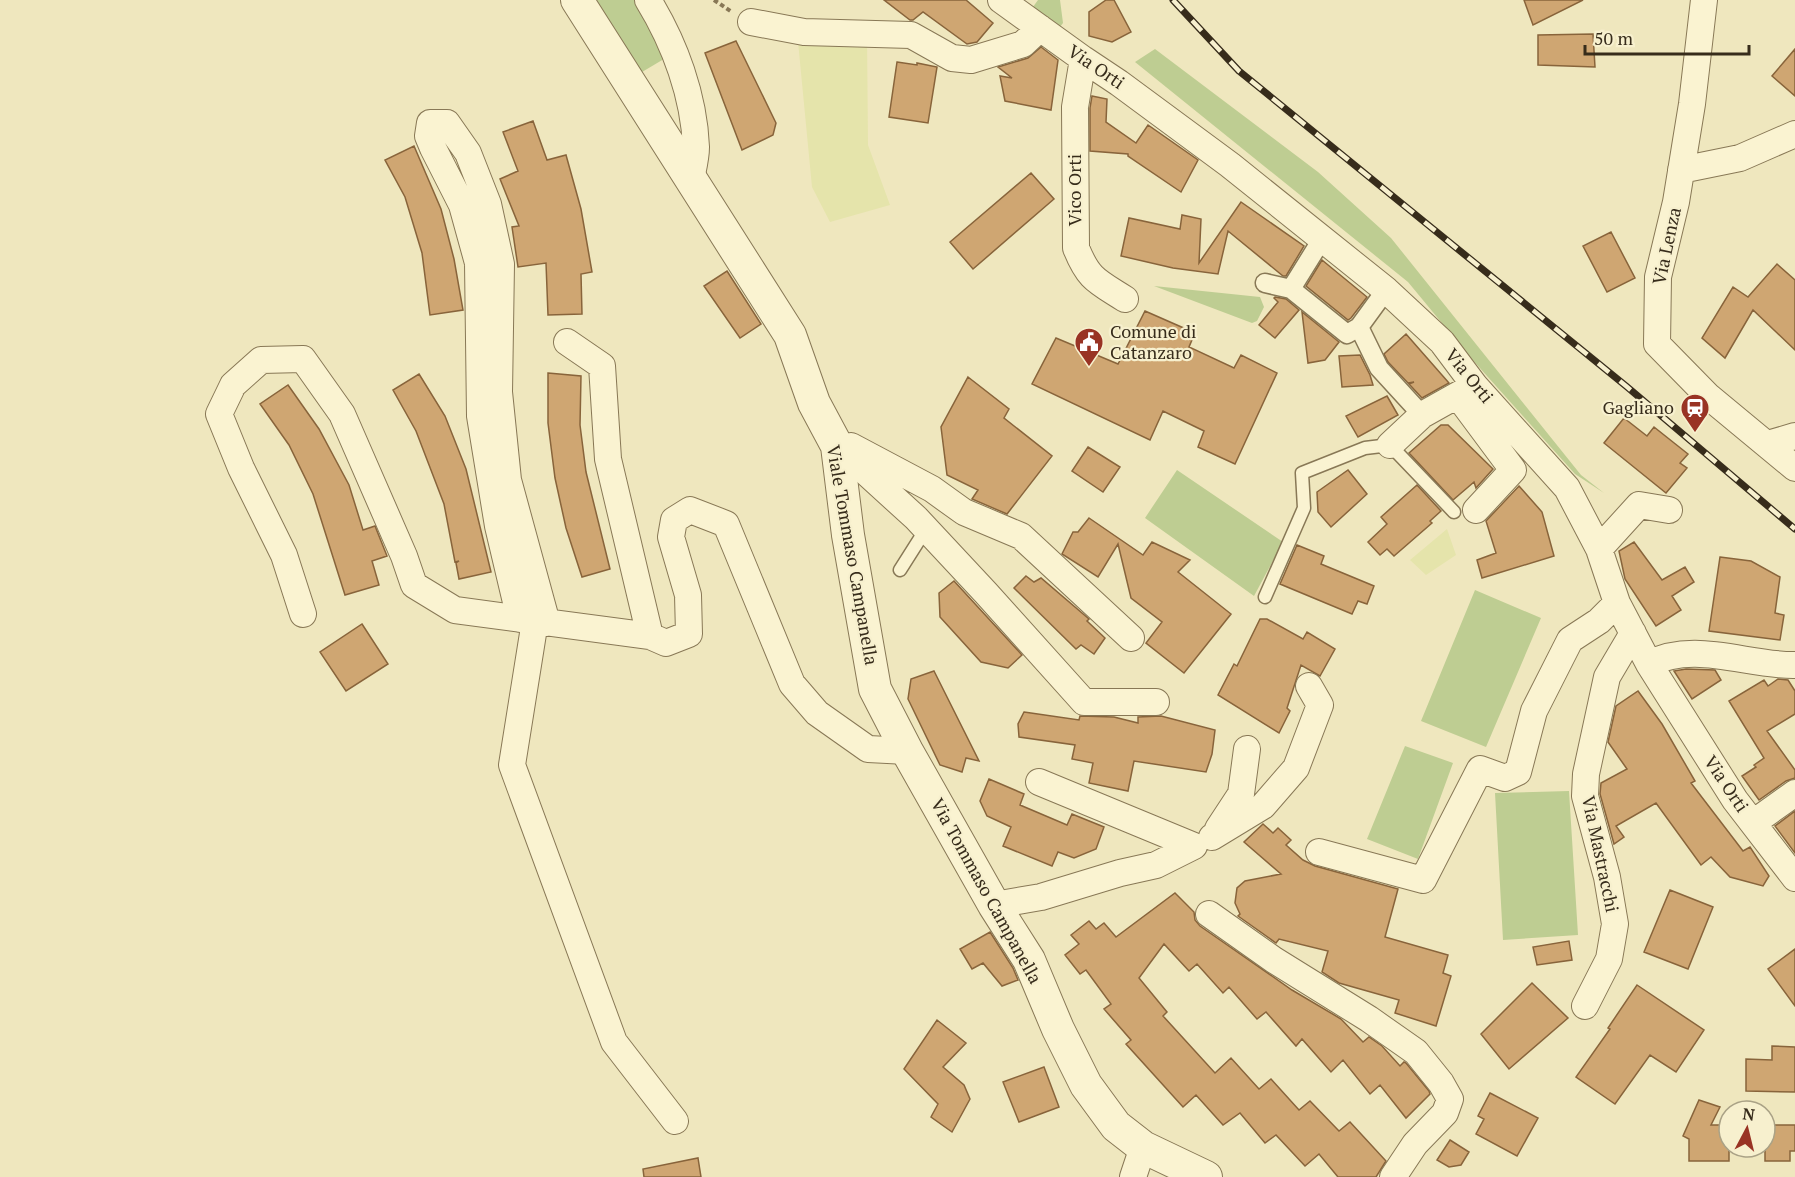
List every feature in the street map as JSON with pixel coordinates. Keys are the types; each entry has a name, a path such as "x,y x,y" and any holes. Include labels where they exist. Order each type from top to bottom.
{"street":[{"name":"Viale Tommaso Campanella","path":"577,0 790,335 814,403 835,441 848,535 875,689"},
{"path":"648,0 661,20 688,88 696,149 691,179"},
{"name":"Via Orti","path":"1001,0 1230,165 1386,290 1442,342 1467,391 1567,488 1599,549 1617,603 1650,664 1729,790 1795,878"},
{"name":"Via Lenza","path":"1704,0 1682,170 1658,277 1657,344 1708,396 1795,468"},
{"path":"751,22 804,32 911,35 952,58 971,60 1023,45 1040,28"},
{"name":"Vico Orti","path":"1083,59 1075,107 1076,248 1084,268 1095,280 1125,299"},
{"path":"534,621 498,526 480,416 478,263 462,206 428,136 430,123 447,123 468,153 488,204 501,264 500,392 508,480 534,621 512,765 614,1042 675,1121"},
{"path":"1682,170 1740,158 1795,134"},
{"path":"1291,289 1322,239"},
{"path":"1264,283 1291,289 1347,334 1359,327 1386,290"},
{"path":"1359,327 1379,368 1422,415"},
{"path":"567,342 602,366 608,459 650,636"},
{"path":"303,614 284,555 219,414 233,385 261,360 303,359 342,414 404,556 414,585 455,610 650,636 666,643 689,634 688,595 671,537 674,520 690,510 726,524 792,684 817,712 868,749 907,751"},
{"path":"1390,445 1422,415 1467,391 1513,470 1465,511"},
{"path":"1768,444 1795,436"},
{"path":"835,441 926,529 986,592 1084,702 1155,702"},
{"path":"835,441 932,489 964,512 1021,536 1131,638"},
{"path":"1599,549 1640,505 1669,510"},
{"path":"1319,852 1423,880 1480,770 1505,778 1518,772 1534,711 1570,640 1599,621 1617,603"},
{"name":"Via Mastracchi","path":"1585,1006 1609,959 1615,924 1607,877 1585,796 1586,774 1607,677 1633,633"},
{"path":"1650,664 1671,655 1684,654 1725,655 1754,662 1795,665"},
{"path":"994,905 1041,897 1120,873 1156,865 1203,842 1263,806 1296,768 1320,705 1309,686"},
{"name":"Via Tommaso Campanella","path":"875,689 907,751 994,905 1029,960 1058,1029 1086,1085 1116,1126 1143,1148 1206,1177"},
{"path":"1203,842 1241,794 1248,748"},
{"path":"1039,782 1203,842"},
{"path":"1753,823 1795,793"},
{"path":"1209,914 1274,960 1369,1019 1416,1052 1441,1083 1450,1099 1445,1113 1415,1144 1394,1177"},
{"path":"1133,1177 1143,1148"}],"lane":[{"path":"1265,597 1304,508 1302,473 1365,448 1390,445 1465,511"},
{"path":"900,570 926,529"}],"shaded area":[{"path":"797,31 867,34 868,145 890,205 830,222 812,187"},
{"path":"1447,529 1456,555 1426,575 1410,560"}],"green space":[{"path":"586,0 648,0 674,53 637,75"},
{"path":"1038,0 1060,0 1063,23 1052,37 1025,18"},
{"path":"1155,49 1318,172 1391,238 1581,475 1604,493 1575,474 1470,357 1408,282 1135,62"},
{"path":"1154,286 1260,297 1264,307 1257,321 1252,323"},
{"path":"1177,470 1283,542 1254,596 1145,518"},
{"path":"1475,590 1541,618 1486,747 1421,721"},
{"path":"1405,746 1453,763 1418,859 1367,839"},
{"path":"1569,791 1578,935 1503,940 1495,793"}],"building":[{"path":"884,0 966,0 993,23 977,42 967,44 923,12 910,20"},
{"path":"1106,0 1114,0 1131,32 1112,42 1089,36 1089,12"},
{"path":"1524,0 1583,0 1533,25"},
{"path":"1593,34 1595,67 1538,65 1538,35"},
{"path":"736,41 776,123 773,135 742,150 705,53"},
{"path":"1041,47 1058,60 1051,110 1005,101 1000,76 1012,78 998,67 1028,58"},
{"path":"1795,49 1795,96 1772,76"},
{"path":"897,62 937,67 928,123 889,117"},
{"path":"1092,96 1107,99 1106,122 1136,143 1148,125 1198,160 1181,192 1128,154 1090,151"},
{"path":"533,121 547,160 566,155 581,209 592,272 581,274 582,314 548,315 546,263 518,267 512,227 519,226 500,179 518,171 503,132"},
{"path":"414,146 441,209 454,259 463,310 430,315 422,253 405,197 385,160"},
{"path":"1031,173 1054,199 973,269 950,242"},
{"path":"1241,202 1304,246 1286,276 1283,276 1228,231 1218,274 1173,268 1121,256 1129,218 1180,229 1182,215 1201,219 1199,263"},
{"path":"1611,232 1635,278 1607,292 1583,246"},
{"path":"1322,260 1367,297 1348,320 1306,286"},
{"path":"1777,264 1795,280 1795,350 1753,310 1725,358 1702,338 1733,287 1748,297"},
{"path":"727,271 761,324 740,338 704,286"},
{"path":"1275,297 1286,299 1299,310 1275,338 1259,325 1278,302"},
{"path":"1145,311 1195,333 1189,347 1234,368 1241,355 1277,373 1235,464 1198,447 1204,431 1163,411 1150,440 1032,384 1056,338 1118,364"},
{"path":"1302,312 1339,342 1325,360 1308,363"},
{"path":"1406,334 1449,383 1422,398 1409,384 1414,382 1408,383 1388,362 1384,354"},
{"path":"1360,355 1373,385 1342,387 1339,356"},
{"path":"548,373 581,376 580,425 586,472 610,569 582,577 566,528 555,478 548,423"},
{"path":"419,374 445,416 466,469 491,572 459,579 456,563 459,561 455,562 444,504 416,431 393,390"},
{"path":"968,377 1009,409 1004,418 1052,456 1007,514 972,499 978,490 947,475 941,427"},
{"path":"288,385 319,429 349,485 363,530 375,526 387,556 372,561 379,585 345,595 313,494 289,445 260,404"},
{"path":"1387,396 1398,415 1358,437 1346,416"},
{"path":"1624,418 1647,436 1654,427 1688,454 1680,463 1687,468 1666,493 1604,443"},
{"path":"1441,425 1448,425 1493,469 1476,488 1474,482 1453,500 1409,453"},
{"path":"1088,447 1120,467 1103,492 1072,471"},
{"path":"1348,470 1367,494 1331,527 1318,512 1317,492"},
{"path":"1417,485 1441,511 1430,521 1432,523 1394,556 1387,549 1380,555 1368,542 1387,524 1381,517"},
{"path":"1519,486 1542,512 1554,556 1482,578 1477,560 1496,553 1486,521"},
{"path":"1089,518 1143,555 1152,542 1190,560 1178,572 1231,614 1184,673 1146,643 1162,622 1131,598 1118,544 1098,577 1062,554 1073,532 1078,532"},
{"path":"1634,542 1662,580 1685,567 1694,582 1672,596 1681,610 1656,626 1625,579 1619,551"},
{"path":"1297,545 1324,556 1321,564 1374,586 1367,604 1358,601 1352,614 1280,584"},
{"path":"1720,557 1751,561 1780,577 1775,613 1784,615 1780,640 1709,631"},
{"path":"1026,576 1034,582 1041,578 1089,619 1087,621 1105,638 1094,654 1081,645 1076,649 1014,588"},
{"path":"954,581 1022,655 1008,668 981,662 940,617 939,593"},
{"path":"1260,619 1267,619 1303,639 1307,632 1335,649 1320,676 1301,665 1287,708 1290,711 1279,733 1218,695 1234,664 1237,666"},
{"path":"362,624 388,664 346,691 320,652"},
{"path":"1715,670 1721,680 1692,699 1674,671"},
{"path":"934,671 979,761 966,758 962,772 940,765 908,699 911,679"},
{"path":"1778,679 1788,680 1795,691 1795,714 1767,731 1795,770 1795,778 1786,781 1759,800 1742,776 1756,767 1754,765 1764,758 1729,701 1764,680 1768,686"},
{"path":"1638,691 1662,724 1695,781 1691,783 1743,851 1750,847 1769,876 1763,886 1730,877 1711,857 1701,865 1656,803 1616,826 1624,837 1614,844 1600,794 1601,783 1627,769 1608,742 1616,706"},
{"path":"1024,712 1079,720 1080,716 1114,717 1138,723 1138,717 1161,716 1215,730 1212,754 1206,772 1134,761 1128,791 1089,783 1093,763 1072,759 1075,745 1019,737 1018,724"},
{"path":"989,779 1024,794 1020,805 1067,825 1072,814 1104,827 1096,849 1074,858 1058,852 1052,866 1003,846 1011,827 987,816 980,801"},
{"path":"1795,811 1795,853 1775,826"},
{"path":"1263,824 1273,833 1278,828 1291,840 1286,845 1303,860 1315,866 1398,889 1385,937 1448,955 1443,973 1451,976 1436,1026 1395,1013 1399,1000 1339,983 1322,972 1328,951 1279,939 1276,943 1238,916 1240,914 1235,903 1237,888 1245,881 1281,874 1244,842"},
{"path":"1670,890 1713,907 1688,969 1644,952"},
{"path":"1175,893 1194,912 1195,920 1200,926 1292,990 1341,1019 1363,1042 1369,1037 1382,1046 1400,1066 1406,1063 1429,1091 1430,1094 1406,1118 1380,1085 1370,1094 1343,1060 1331,1072 1302,1039 1296,1046 1266,1012 1257,1019 1229,987 1223,993 1197,964 1189,971 1164,944 1139,978 1167,1012 1163,1016 1215,1073 1231,1058 1259,1089 1271,1079 1299,1110 1310,1101 1339,1131 1350,1122 1386,1161 1376,1177 1338,1177 1319,1154 1305,1166 1276,1135 1265,1143 1240,1113 1223,1125 1196,1095 1183,1107 1126,1044 1131,1040 1104,1009 1111,1004 1086,970 1080,974 1065,955 1079,944 1071,935 1089,921 1096,929 1104,923 1116,937"},
{"path":"990,932 1018,980 1002,986 983,963 972,969 960,949"},
{"path":"1569,941 1572,960 1537,965 1533,947"},
{"path":"1795,949 1795,1006 1768,969"},
{"path":"1532,983 1568,1018 1509,1069 1481,1034"},
{"path":"1637,985 1704,1030 1676,1072 1650,1055 1615,1104 1576,1077 1610,1029 1608,1028"},
{"path":"937,1020 966,1043 943,1067 964,1085 970,1099 952,1132 931,1117 938,1104 904,1069"},
{"path":"1772,1046 1795,1047 1795,1092 1746,1091 1746,1059 1772,1060"},
{"path":"1044,1067 1059,1107 1019,1122 1003,1082"},
{"path":"1490,1093 1538,1118 1517,1156 1476,1134 1484,1119 1478,1116"},
{"path":"1699,1100 1717,1106 1717,1113 1711,1125 1717,1125 1717,1159 1729,1159 1729,1161 1689,1161 1689,1139 1683,1136"},
{"path":"1777,1125 1795,1125 1795,1151 1790,1151 1790,1161 1765,1161 1765,1159 1777,1159"},
{"path":"1450,1140 1469,1152 1461,1165 1449,1167 1437,1160"},
{"path":"698,1158 701,1177 644,1177 643,1169"}],"railway":[{"path":"1173,0 1239,71 1626,386 1795,529"}],"place":[{"name":"Comune di Catanzaro","path":"1089,368"},
{"name":"Gagliano","path":"1695,434"}]}
